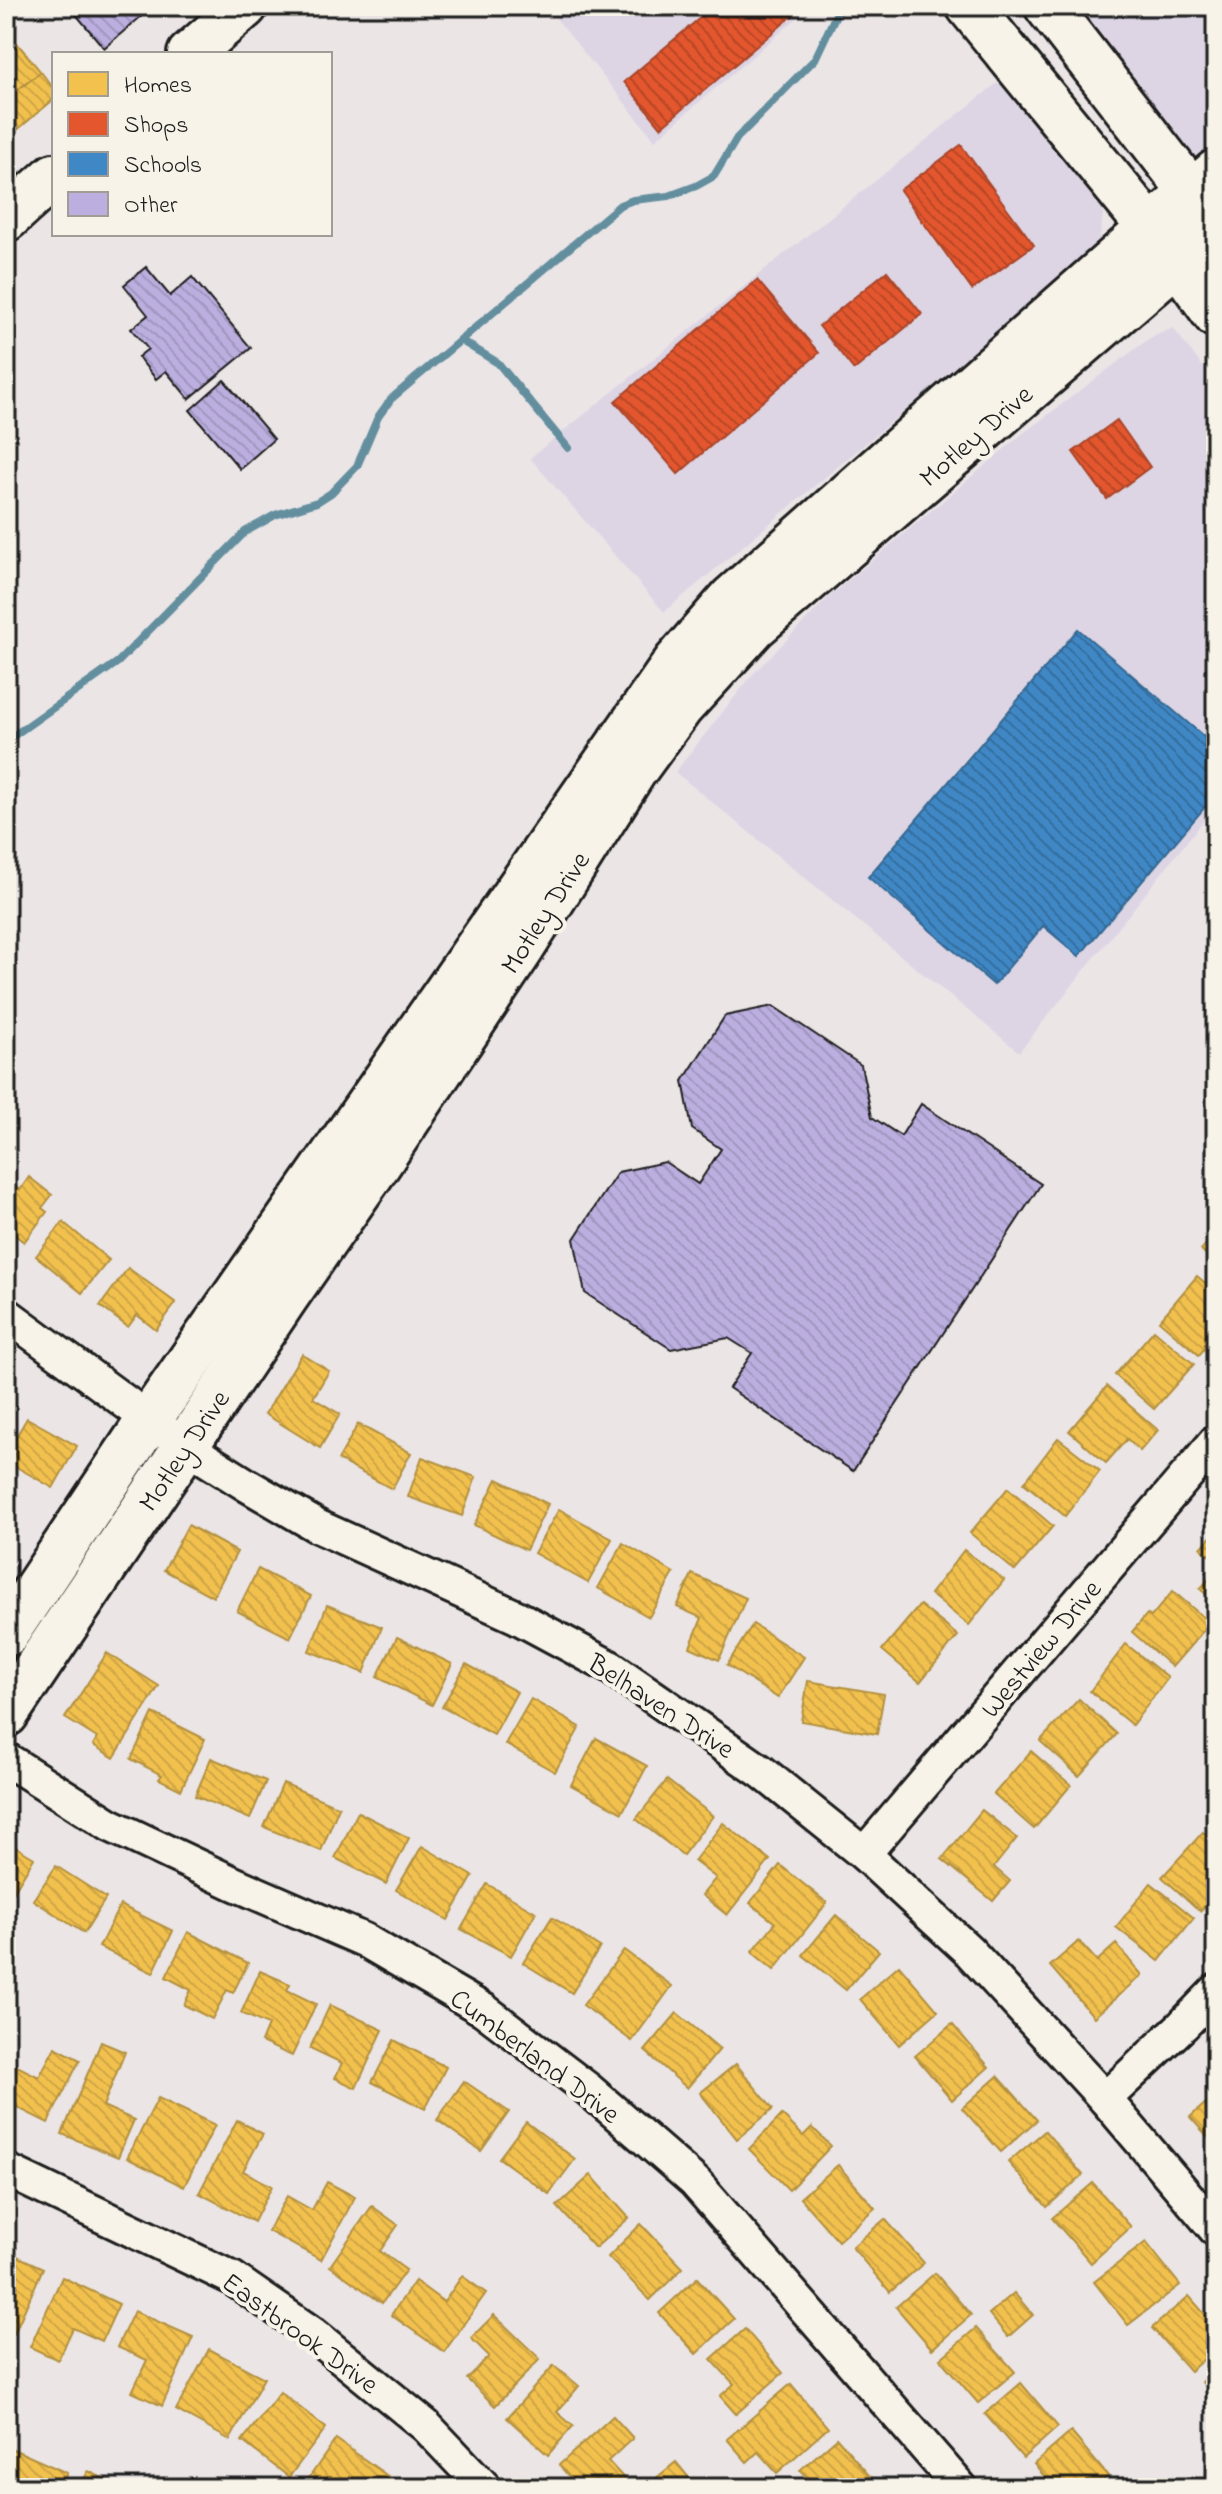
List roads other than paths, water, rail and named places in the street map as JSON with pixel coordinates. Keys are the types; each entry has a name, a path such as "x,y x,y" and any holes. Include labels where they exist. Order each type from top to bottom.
{"main road":[{"path":"192,52 245,6"},
{"path":"969,6 1177,261 1216,315"},
{"path":"1047,6 1210,204"},
{"path":"6,219 52,178"},
{"name":"Motley Drive","path":"6,1634 149,1420 300,1240 522,948 634,771 744,612 1149,229 1210,204"},
{"name":"Motley Drive","path":"744,612 1177,261 1210,204"},
{"name":"Motley Drive","path":"6,1714 185,1446 300,1240"}],"street":[{"name":"Belhaven Drive","path":"6,1314 185,1446 317,1526 517,1617 610,1667 762,1772 864,1854 969,1951 1105,2099 1216,2230"},
{"name":"Westview Drive","path":"864,1854 1216,1441"},
{"name":"Cumberland Drive","path":"6,1759 110,1825 364,1940 496,2018 589,2090 695,2182 961,2488"},
{"path":"1105,2099 1216,1991"},
{"name":"Eastbrook Drive","path":"6,2170 232,2278 313,2334 426,2426 485,2488"}],"waterway":[{"path":"6,741 118,662 245,532 275,515 317,502 331,493 357,466 378,417 391,399 620,205 633,200 669,196 714,176 737,138 815,59 840,6"},
{"path":"460,340 498,363 568,448"}]}
